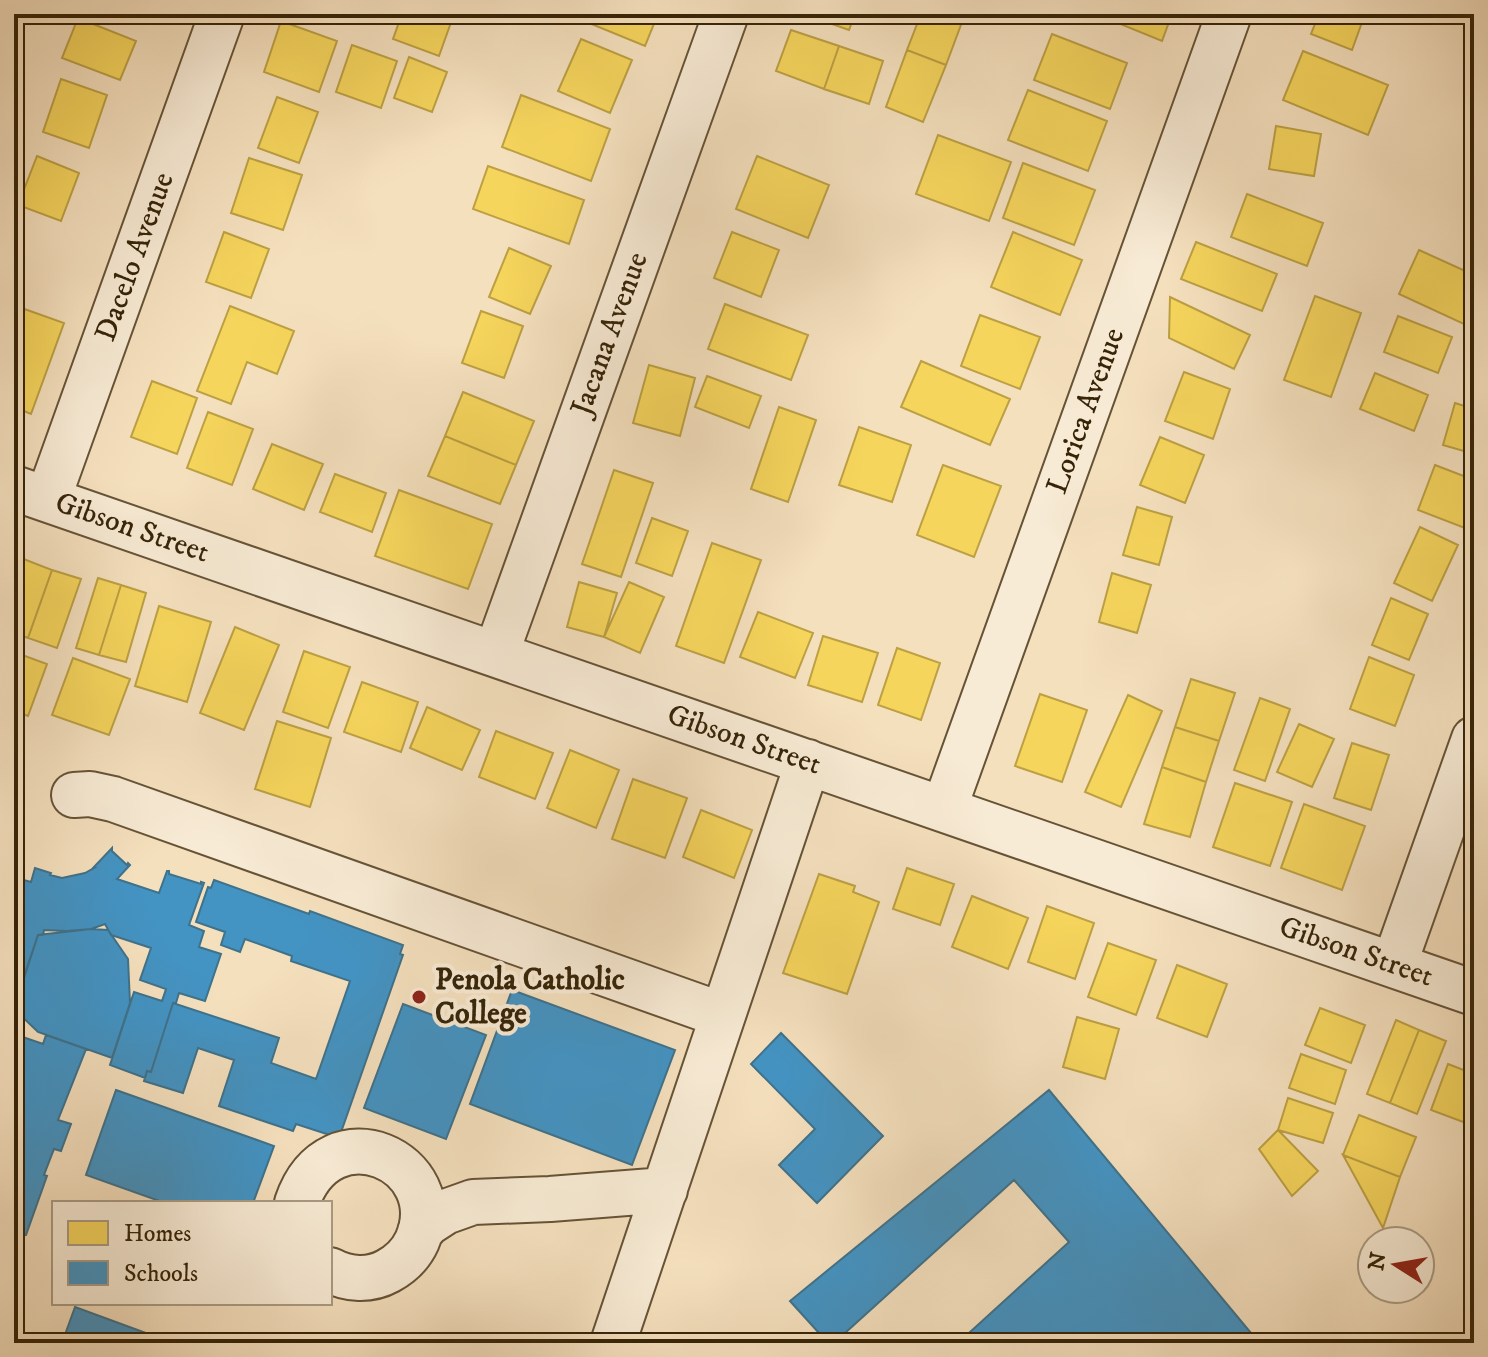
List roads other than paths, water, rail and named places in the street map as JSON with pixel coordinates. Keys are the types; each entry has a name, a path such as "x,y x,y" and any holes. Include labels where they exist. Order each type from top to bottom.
{"street":[{"name":"Dacelo Avenue","path":"31,493 222,14"},
{"name":"Jacana Avenue","path":"496,654 726,14"},
{"name":"Lorica Avenue","path":"944,809 1229,14"},
{"name":"Gibson Street","path":"31,493 1474,993"},
{"path":"1394,965 1474,739"},
{"path":"613,1343 808,762"},
{"path":"74,795 90,794 113,799 722,1015"},
{"path":"298,1201 303,1186 315,1170 331,1158 350,1152 370,1152 389,1158 405,1170 473,1202"},
{"path":"332,1271 359,1279 381,1275 400,1264 414,1248 420,1232 422,1206 417,1187 405,1170"},
{"path":"420,1232 445,1212 473,1202 665,1190"}],"place":[{"name":"Penola Catholic College","path":"419,997"}]}
